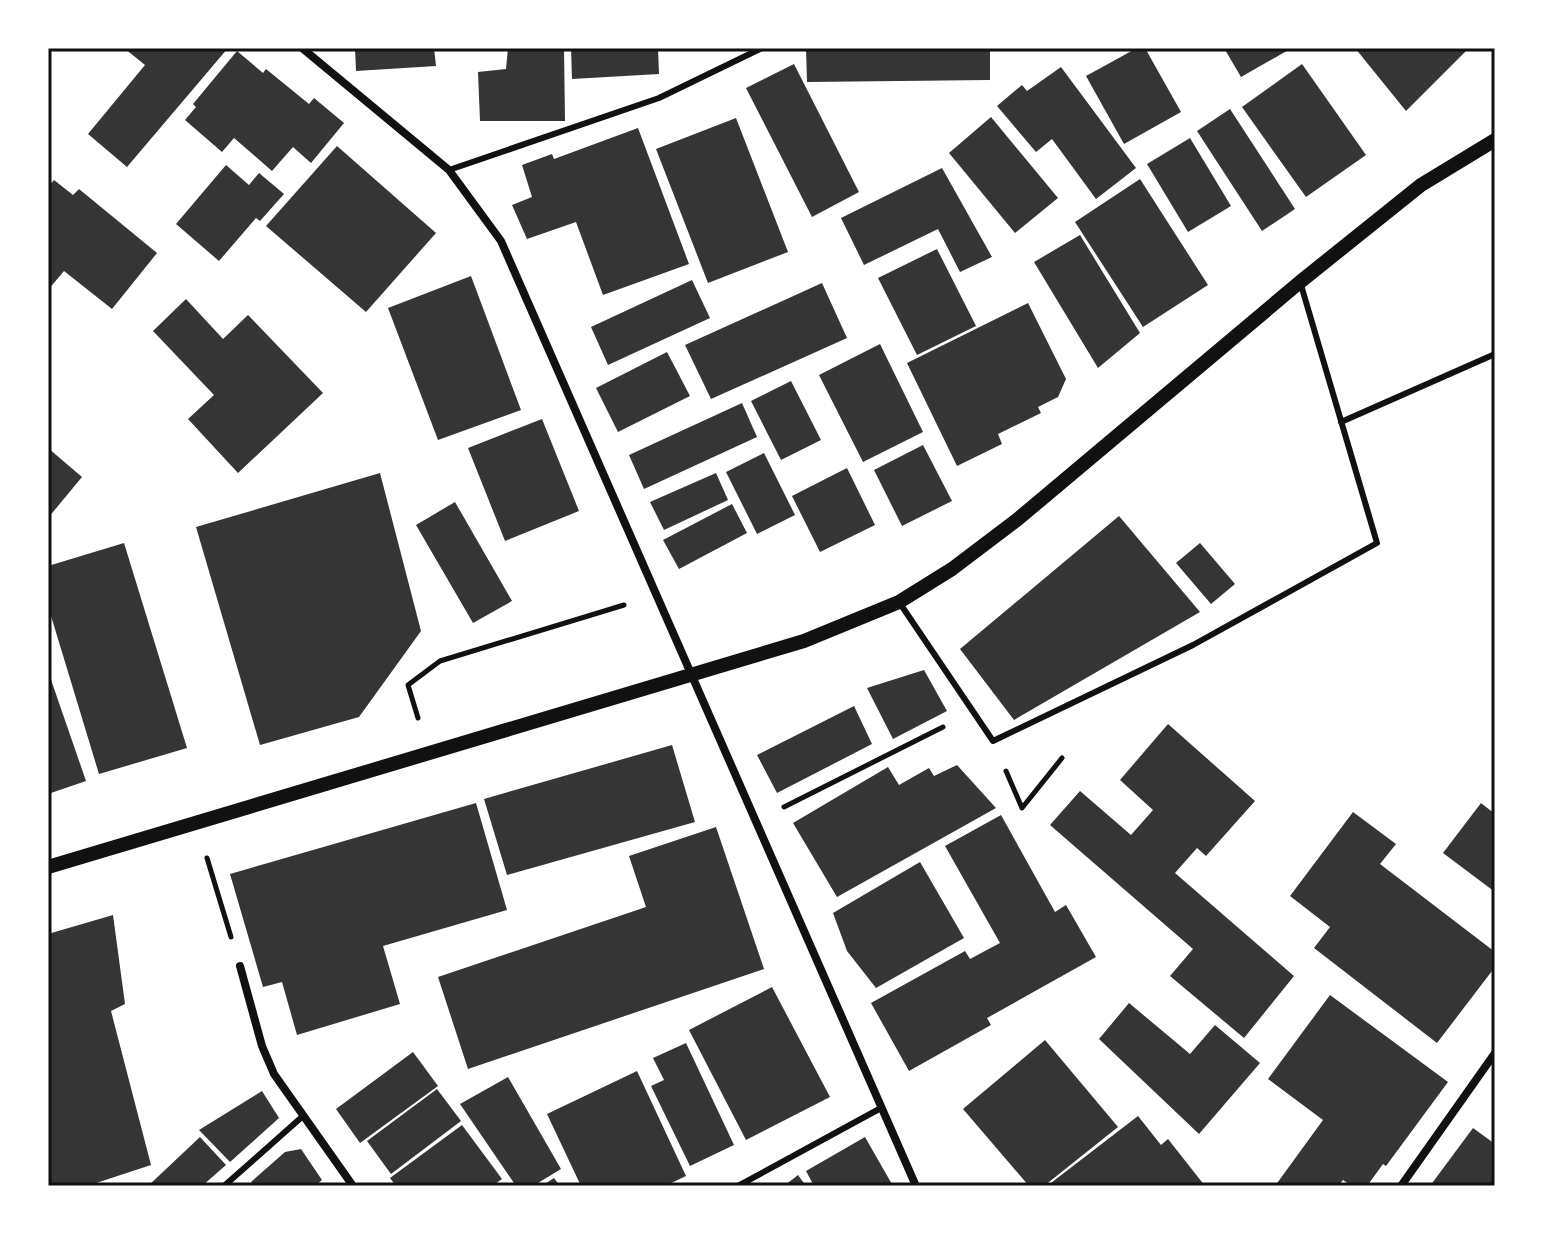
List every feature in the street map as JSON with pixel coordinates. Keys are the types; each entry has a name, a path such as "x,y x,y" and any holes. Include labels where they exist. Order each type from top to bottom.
{"street":[{"path":"302,48 449,170 501,241 916,1186"},
{"path":"48,867 804,641 899,602 952,569 1018,519 1300,282 1421,185 1495,140"},
{"path":"240,966 262,1046 274,1074 353,1186"},
{"path":"1401,1186 1495,1053"}],"lane":[{"path":"449,170 659,98 762,48"},
{"path":"899,602 993,741 1193,645 1377,543 1300,282"},
{"path":"1341,422 1495,354"},
{"path":"738,1186 881,1108"},
{"path":"224,1186 303,1116"}],"path":[{"path":"428,754 408,685 440,661 655,596"},
{"path":"755,822 973,712"},
{"path":"993,741 1022,808 1062,758"},
{"path":"196,823 240,966"}],"building":[{"path":"124,48 228,48 127,167 88,134 145,65"},
{"path":"355,48 434,48 436,66 356,71"},
{"path":"508,48 564,48 565,121 480,121 478,72 506,69"},
{"path":"571,48 658,48 659,74 572,79"},
{"path":"806,48 990,48 990,80 807,82"},
{"path":"1137,48 1145,48 1181,112 1124,144 1086,76"},
{"path":"1224,48 1292,48 1241,77"},
{"path":"1355,48 1469,48 1406,111"},
{"path":"237,51 263,73 266,69 309,104 314,98 344,123 311,163 293,147 272,171 234,138 222,152 185,120 196,107 193,104"},
{"path":"794,64 859,192 812,217 746,88"},
{"path":"1302,64 1366,155 1306,197 1242,107"},
{"path":"1061,67 1136,168 1096,199 1052,139 1036,152 997,106 1022,85 1027,91"},
{"path":"1230,109 1295,209 1262,231 1197,131"},
{"path":"991,117 1058,198 1015,233 949,153"},
{"path":"736,118 788,252 708,283 656,149"},
{"path":"638,128 689,264 603,295 576,222 527,239 512,205 532,197 522,165 552,154 554,159"},
{"path":"1190,138 1231,206 1188,232 1147,164"},
{"path":"337,146 436,233 366,312 266,226"},
{"path":"226,165 249,185 259,173 284,194 260,221 256,218 219,261 176,224"},
{"path":"942,168 992,257 960,272 938,229 864,265 841,218"},
{"path":"1140,179 1208,285 1143,327 1075,222"},
{"path":"54,180 73,195 79,189 157,253 112,309 64,271 48,290 48,187"},
{"path":"1080,235 1140,333 1098,368 1034,262"},
{"path":"937,249 976,326 917,355 878,278"},
{"path":"471,276 521,410 438,440 388,308"},
{"path":"692,280 710,318 608,365 591,327"},
{"path":"822,283 847,338 711,399 685,345"},
{"path":"186,299 223,339 248,315 323,393 238,473 188,419 214,395 153,331"},
{"path":"1028,303 1066,379 1058,397 1038,407 1041,413 998,434 1002,444 957,466 907,363"},
{"path":"880,344 923,432 863,462 819,375"},
{"path":"667,352 690,396 618,432 596,388"},
{"path":"791,381 821,440 781,460 751,401"},
{"path":"742,403 757,437 644,489 629,455"},
{"path":"542,419 579,511 505,541 468,448"},
{"path":"923,445 952,501 902,526 874,470"},
{"path":"48,448 82,477 48,518"},
{"path":"764,453 795,515 757,534 726,472"},
{"path":"847,468 875,525 820,552 792,496"},
{"path":"380,473 421,631 359,717 260,745 196,527"},
{"path":"716,473 728,500 664,530 650,502"},
{"path":"455,502 512,601 473,623 416,525"},
{"path":"732,504 747,533 679,569 663,540"},
{"path":"1119,516 1200,612 1014,720 960,649"},
{"path":"124,543 187,748 99,774 48,606 48,566"},
{"path":"1200,543 1235,584 1211,604 1176,563"},
{"path":"924,670 947,711 893,739 867,688"},
{"path":"48,671 86,781 48,794"},
{"path":"854,706 872,744 777,793 757,755"},
{"path":"1168,724 1255,801 1206,856 1197,848 1175,873 1294,976 1244,1038 1170,976 1193,949 1050,825 1080,791 1131,835 1153,810 1120,780"},
{"path":"672,745 695,822 507,875 484,799"},
{"path":"957,765 996,808 837,897 793,823 888,767 899,785 929,768 934,776"},
{"path":"476,803 507,910 383,946 400,1004 297,1035 282,982 263,987 230,874"},
{"path":"1481,803 1495,814 1495,892 1443,853"},
{"path":"1353,812 1396,844 1380,864 1495,952 1495,967 1437,1043 1314,948 1330,927 1290,896"},
{"path":"1001,815 1055,912 1066,905 1096,957 987,1018 991,1025 909,1071 871,1003 965,951 970,959 1000,943 945,846"},
{"path":"716,827 764,969 468,1069 438,977 646,907 629,856"},
{"path":"920,862 964,938 876,988 847,951 833,913"},
{"path":"113,915 125,1004 111,1011 151,1165 87,1186 48,1186 48,934"},
{"path":"772,987 830,1097 746,1140 689,1030"},
{"path":"1330,995 1448,1082 1386,1166 1383,1164 1367,1186 1352,1186 1343,1180 1338,1186 1275,1186 1323,1120 1268,1079"},
{"path":"1129,1003 1190,1054 1215,1025 1260,1063 1199,1134 1099,1039"},
{"path":"1045,1040 1118,1127 1044,1186 1029,1186 963,1109"},
{"path":"686,1043 734,1145 690,1166 651,1086 664,1080 653,1058"},
{"path":"413,1052 438,1086 360,1143 336,1109"},
{"path":"637,1071 686,1176 665,1186 581,1186 547,1114"},
{"path":"508,1077 561,1169 533,1186 516,1186 460,1104"},
{"path":"437,1089 461,1121 391,1174 367,1141"},
{"path":"262,1091 279,1118 230,1162 199,1130"},
{"path":"1138,1116 1161,1145 1168,1139 1205,1186 1047,1186"},
{"path":"462,1125 502,1179 492,1186 396,1186 390,1178"},
{"path":"1473,1128 1495,1144 1495,1186 1430,1186"},
{"path":"200,1137 226,1165 202,1186 148,1186"},
{"path":"865,1137 893,1186 814,1186 806,1171"},
{"path":"301,1149 322,1180 315,1186 255,1186 251,1182 285,1152"},
{"path":"798,1175 806,1186 784,1186"},
{"path":"554,1178 560,1186 542,1186"}]}
